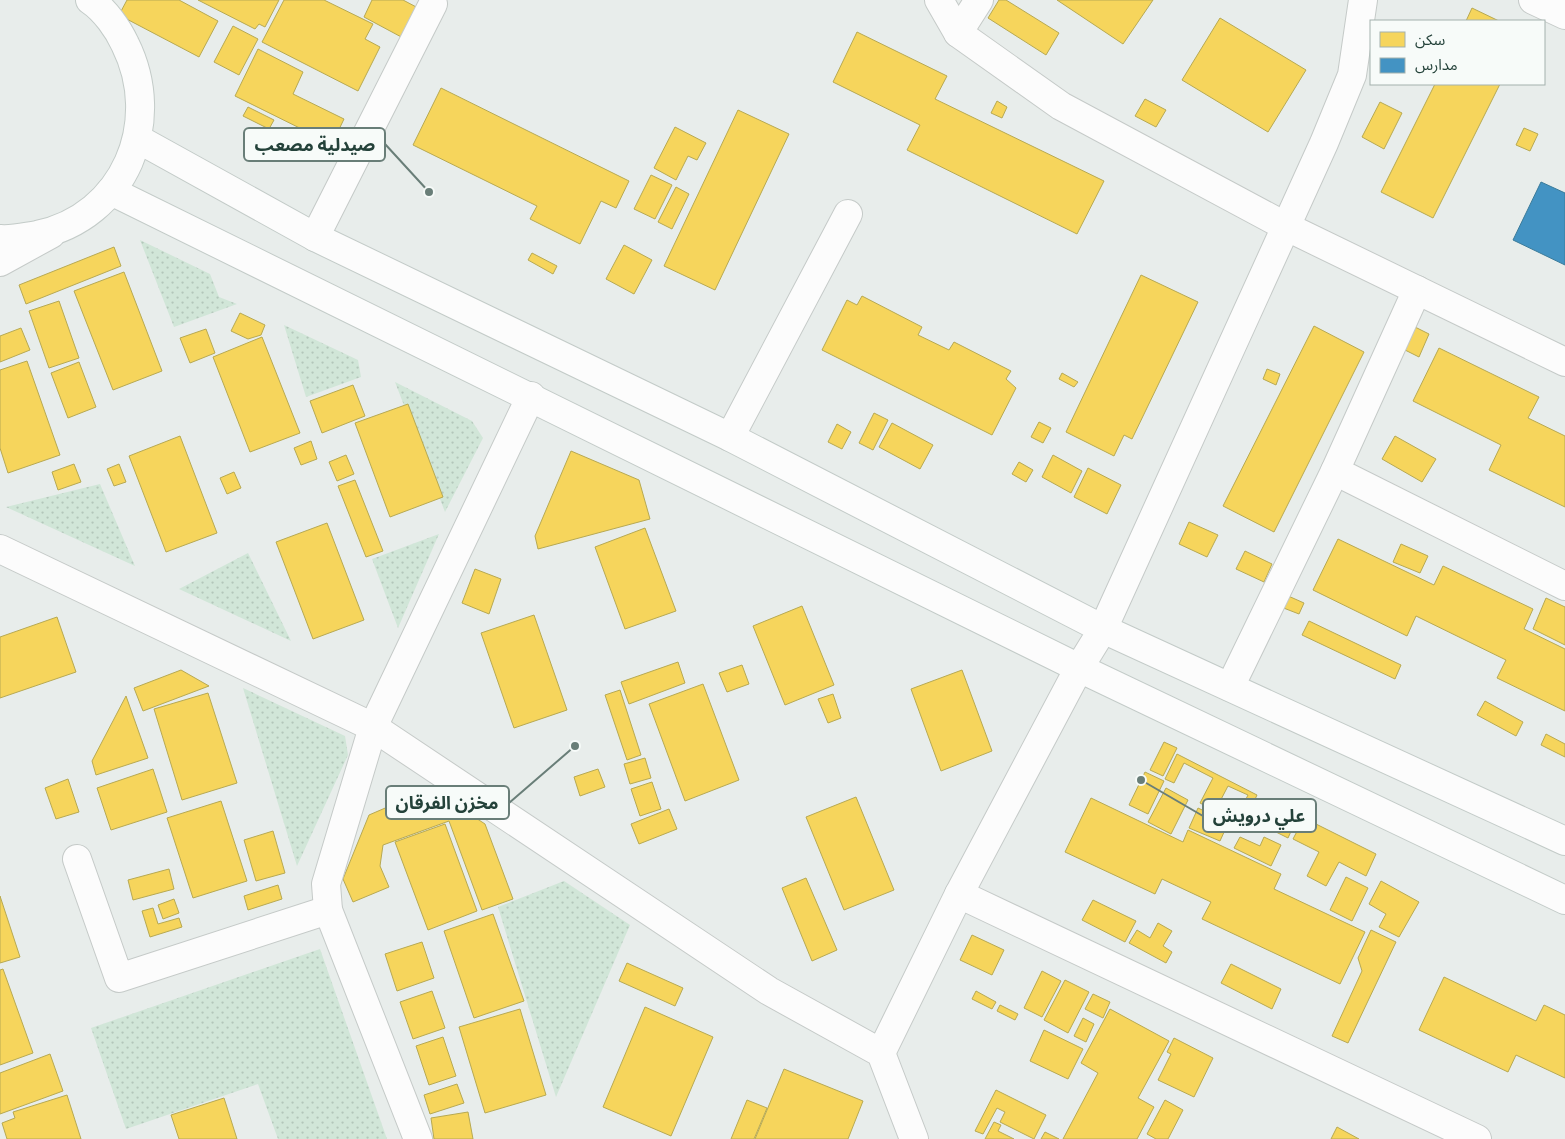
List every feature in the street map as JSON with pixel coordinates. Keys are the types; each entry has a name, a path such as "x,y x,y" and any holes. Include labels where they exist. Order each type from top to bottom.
{"street":[{"path":"0,262 86,214 111,191 127,167 138,139 142,101 135,64 118,30 90,0"},
{"path":"939,0 958,33 1061,106 1285,226 1565,362"},
{"path":"958,33 979,0"},
{"path":"881,1054 959,894 1079,668 1103,629 1324,143 1352,75 1364,0"},
{"path":"1533,0 1565,15"},
{"path":"315,237 433,4"},
{"path":"138,139 315,237 730,437 1103,629 1565,841"},
{"path":"111,191 1079,668 1565,900"},
{"path":"730,437 848,214"},
{"path":"0,239 11,240 57,231"},
{"path":"1230,687 1335,471 1417,290"},
{"path":"418,1139 328,910 326,884 373,727 530,396"},
{"path":"1335,471 1565,586"},
{"path":"0,549 373,727 769,991 881,1054 914,1139"},
{"path":"76,859 119,978 328,910"},
{"path":"959,894 1477,1139"}],"green space":[{"path":"140,240 210,274 219,297 237,304 174,327"},
{"path":"284,325 358,360 361,377 306,397"},
{"path":"395,382 472,421 483,438 445,512"},
{"path":"100,484 135,566 6,507"},
{"path":"439,534 398,628 372,559"},
{"path":"248,553 291,641 179,589"},
{"path":"243,688 345,736 348,755 297,866"},
{"path":"564,881 630,925 556,1097 498,907"},
{"path":"320,949 387,1139 278,1139 258,1084 126,1129 91,1028"}],"building: سكن":[{"path":"127,0 179,0 218,21 199,57 119,15"},
{"path":"198,0 279,0 265,27 259,24 255,29"},
{"path":"284,0 324,0 373,24 365,39 380,47 358,91 262,42"},
{"path":"372,0 403,0 420,9 405,39 364,17"},
{"path":"999,0 1006,0 1059,33 1046,55 988,18"},
{"path":"1057,0 1153,0 1123,44"},
{"path":"1472,8 1497,20 1466,20"},
{"path":"1220,18 1306,70 1268,132 1182,80"},
{"path":"233,26 258,39 239,75 214,62"},
{"path":"857,32 947,76 935,99 1104,181 1077,234 907,150 920,125 833,82"},
{"path":"258,49 303,72 293,94 344,119 332,144 235,96"},
{"path":"1434,85 1500,85 1433,218 1381,192"},
{"path":"441,88 629,181 616,208 601,201 580,244 530,219 537,206 413,145"},
{"path":"1145,99 1166,110 1156,127 1135,116"},
{"path":"997,101 1007,107 1002,118 991,113"},
{"path":"1380,102 1402,113 1384,149 1362,137"},
{"path":"248,107 274,120 269,129 243,116"},
{"path":"738,110 789,134 715,290 664,266"},
{"path":"675,127 706,143 697,160 688,156 676,180 654,168"},
{"path":"1524,128 1538,134 1530,151 1516,145"},
{"path":"651,175 672,185 655,219 634,209"},
{"path":"676,187 689,194 672,229 658,222"},
{"path":"624,245 652,260 634,294 606,279"},
{"path":"114,247 121,266 26,304 19,285"},
{"path":"532,253 557,266 553,274 528,260"},
{"path":"124,272 162,371 113,390 74,291"},
{"path":"1141,275 1198,302 1132,439 1124,435 1114,456 1066,432"},
{"path":"862,296 922,327 918,335 949,350 954,342 1011,371 1006,379 1016,388 992,435 822,350 847,300 857,305"},
{"path":"59,301 79,358 49,368 29,311"},
{"path":"240,313 265,325 261,335 248,339 231,331"},
{"path":"1314,326 1364,352 1274,532 1223,506"},
{"path":"1413,326 1429,334 1419,357 1403,349"},
{"path":"21,328 30,350 0,362 0,336"},
{"path":"206,329 215,353 190,363 180,338"},
{"path":"262,337 300,433 250,452 213,357"},
{"path":"1439,348 1539,397 1528,418 1565,436 1565,507 1489,470 1501,445 1413,401"},
{"path":"27,361 60,455 8,473 0,448 0,370"},
{"path":"79,362 96,407 68,418 51,373"},
{"path":"1267,369 1280,374 1276,385 1263,379"},
{"path":"1062,373 1078,382 1074,387 1059,379"},
{"path":"353,385 365,416 322,433 310,401"},
{"path":"408,404 443,497 390,517 355,423"},
{"path":"874,413 888,420 873,450 859,443"},
{"path":"1039,422 1051,428 1043,443 1031,437"},
{"path":"892,423 933,445 920,469 879,447"},
{"path":"837,424 851,432 842,449 828,442"},
{"path":"180,436 217,533 166,552 129,456"},
{"path":"1395,436 1436,459 1422,482 1382,459"},
{"path":"311,441 317,459 301,465 294,448"},
{"path":"571,451 639,480 650,519 538,549 535,536"},
{"path":"346,455 354,474 337,481 329,462"},
{"path":"1053,455 1082,471 1071,493 1042,477"},
{"path":"1019,462 1033,470 1026,482 1012,474"},
{"path":"74,464 81,482 58,490 52,472"},
{"path":"119,464 126,482 114,486 107,469"},
{"path":"1088,468 1121,485 1107,514 1074,497"},
{"path":"234,472 241,488 227,494 220,478"},
{"path":"355,480 383,551 366,557 338,486"},
{"path":"1189,522 1218,535 1207,557 1179,544"},
{"path":"327,523 364,620 313,639 276,542"},
{"path":"645,528 676,611 625,629 595,547"},
{"path":"1338,539 1434,585 1443,566 1533,609 1524,629 1565,649 1565,711 1497,678 1506,660 1416,616 1407,636 1313,590"},
{"path":"1401,544 1428,556 1420,573 1393,562"},
{"path":"1245,551 1272,564 1264,582 1236,569"},
{"path":"475,569 501,579 489,614 462,603"},
{"path":"1286,595 1304,603 1299,614 1281,607"},
{"path":"1546,598 1565,607 1565,645 1533,629"},
{"path":"802,606 834,685 785,705 753,626"},
{"path":"534,615 567,710 514,728 481,633"},
{"path":"57,617 76,672 0,698 0,637"},
{"path":"1309,621 1401,665 1395,679 1302,635"},
{"path":"678,662 685,683 629,704 621,682"},
{"path":"742,665 749,684 727,692 719,673"},
{"path":"181,670 209,686 143,711 134,688"},
{"path":"962,670 992,751 941,771 911,689"},
{"path":"703,684 739,780 685,801 649,704"},
{"path":"620,690 641,755 627,760 605,695"},
{"path":"208,693 237,783 182,800 154,709"},
{"path":"833,694 841,718 828,723 818,699"},
{"path":"126,696 148,758 96,775 92,761"},
{"path":"1485,701 1523,722 1516,736 1477,715"},
{"path":"1546,734 1565,744 1565,757 1541,745"},
{"path":"1164,742 1177,748 1163,776 1150,770"},
{"path":"1177,754 1257,795 1246,819 1238,815 1248,795 1228,786 1215,811 1200,803 1213,778 1184,763 1174,783 1165,779"},
{"path":"645,758 651,778 630,784 624,764"},
{"path":"153,769 167,812 111,830 97,788"},
{"path":"598,769 605,787 580,796 574,777"},
{"path":"1145,772 1164,781 1148,814 1129,805"},
{"path":"68,779 79,812 56,819 45,788"},
{"path":"652,782 661,809 640,816 631,789"},
{"path":"1166,788 1188,800 1171,834 1148,822"},
{"path":"420,793 436,804 441,795 485,824 513,899 482,910 449,821 383,845 380,866 389,887 353,902 343,879 369,815"},
{"path":"856,797 894,890 844,910 806,817"},
{"path":"1091,798 1183,842 1188,830 1281,874 1274,889 1365,932 1340,984 1202,919 1211,902 1162,879 1155,894 1065,852"},
{"path":"221,801 247,881 193,898 167,818"},
{"path":"1276,806 1298,816 1288,838 1266,827"},
{"path":"1198,808 1217,817 1225,830 1220,841 1189,828"},
{"path":"669,809 677,829 639,844 631,824"},
{"path":"1304,818 1376,854 1366,876 1339,862 1326,886 1307,876 1319,852 1293,839"},
{"path":"445,824 477,911 428,930 395,842"},
{"path":"273,831 285,873 256,881 244,840"},
{"path":"1240,837 1260,846 1264,837 1281,845 1271,866 1234,848"},
{"path":"169,869 174,889 133,900 128,880"},
{"path":"1346,877 1368,888 1352,921 1330,910"},
{"path":"806,878 837,950 812,961 782,888"},
{"path":"1381,881 1419,902 1399,937 1379,927 1386,914 1369,904"},
{"path":"278,885 282,899 248,910 244,896"},
{"path":"0,896 20,957 0,963"},
{"path":"174,899 179,913 163,919 158,905"},
{"path":"1093,900 1136,921 1125,942 1082,920"},
{"path":"153,908 158,924 179,918 182,927 150,937 142,911"},
{"path":"493,914 524,1001 474,1018 444,931"},
{"path":"1158,923 1172,931 1163,946 1172,952 1166,963 1129,943 1137,930 1150,938"},
{"path":"1371,930 1396,942 1348,1043 1332,1036 1362,971 1358,958"},
{"path":"972,935 1004,950 992,975 960,960"},
{"path":"422,942 434,978 397,991 385,954"},
{"path":"627,963 683,988 675,1006 619,981"},
{"path":"1231,964 1281,989 1272,1009 1221,983"},
{"path":"3,969 33,1053 0,1065 0,970"},
{"path":"1042,971 1061,981 1042,1017 1024,1008"},
{"path":"1444,977 1536,1021 1544,1005 1565,1015 1565,1078 1516,1055 1508,1072 1419,1030"},
{"path":"1065,980 1089,992 1068,1033 1044,1020"},
{"path":"432,991 445,1028 413,1039 400,1002"},
{"path":"976,991 996,1002 992,1009 972,999"},
{"path":"1093,994 1110,1002 1103,1018 1085,1009"},
{"path":"1000,1005 1018,1014 1015,1020 997,1011"},
{"path":"645,1007 713,1037 671,1136 603,1107"},
{"path":"520,1009 546,1095 485,1113 459,1027"},
{"path":"1110,1009 1169,1041 1138,1098 1154,1107 1137,1139 1063,1139 1098,1073 1081,1063"},
{"path":"1083,1018 1094,1024 1086,1042 1074,1036"},
{"path":"1044,1030 1083,1049 1068,1079 1030,1061"},
{"path":"443,1037 456,1076 429,1085 416,1046"},
{"path":"1174,1038 1213,1058 1194,1097 1158,1080 1171,1054 1167,1052"},
{"path":"50,1054 63,1091 0,1114 0,1073"},
{"path":"784,1069 863,1101 848,1139 755,1139"},
{"path":"457,1084 464,1103 430,1114 424,1095"},
{"path":"996,1090 1046,1115 1034,1139 1000,1122 1005,1112 997,1108 983,1134 975,1131"},
{"path":"67,1095 81,1139 7,1139 2,1123 15,1118 13,1112"},
{"path":"224,1098 237,1139 179,1139 171,1115"},
{"path":"747,1100 767,1108 754,1139 731,1139"},
{"path":"1165,1100 1183,1110 1168,1139 1156,1139 1147,1134"},
{"path":"468,1112 473,1139 434,1139 431,1118"},
{"path":"994,1122 1001,1125 998,1131 1014,1139 985,1139"},
{"path":"1337,1127 1359,1139 1331,1139"},
{"path":"1045,1132 1059,1139 1041,1139"}],"building: مدارس":[{"path":"1541,182 1565,193 1565,265 1513,240"}],"place":[{"name":"صيدلية مصعب","path":"429,192"},
{"name":"مخزن الفرقان","path":"575,746"},
{"name":"علي درويش","path":"1141,780"}]}
